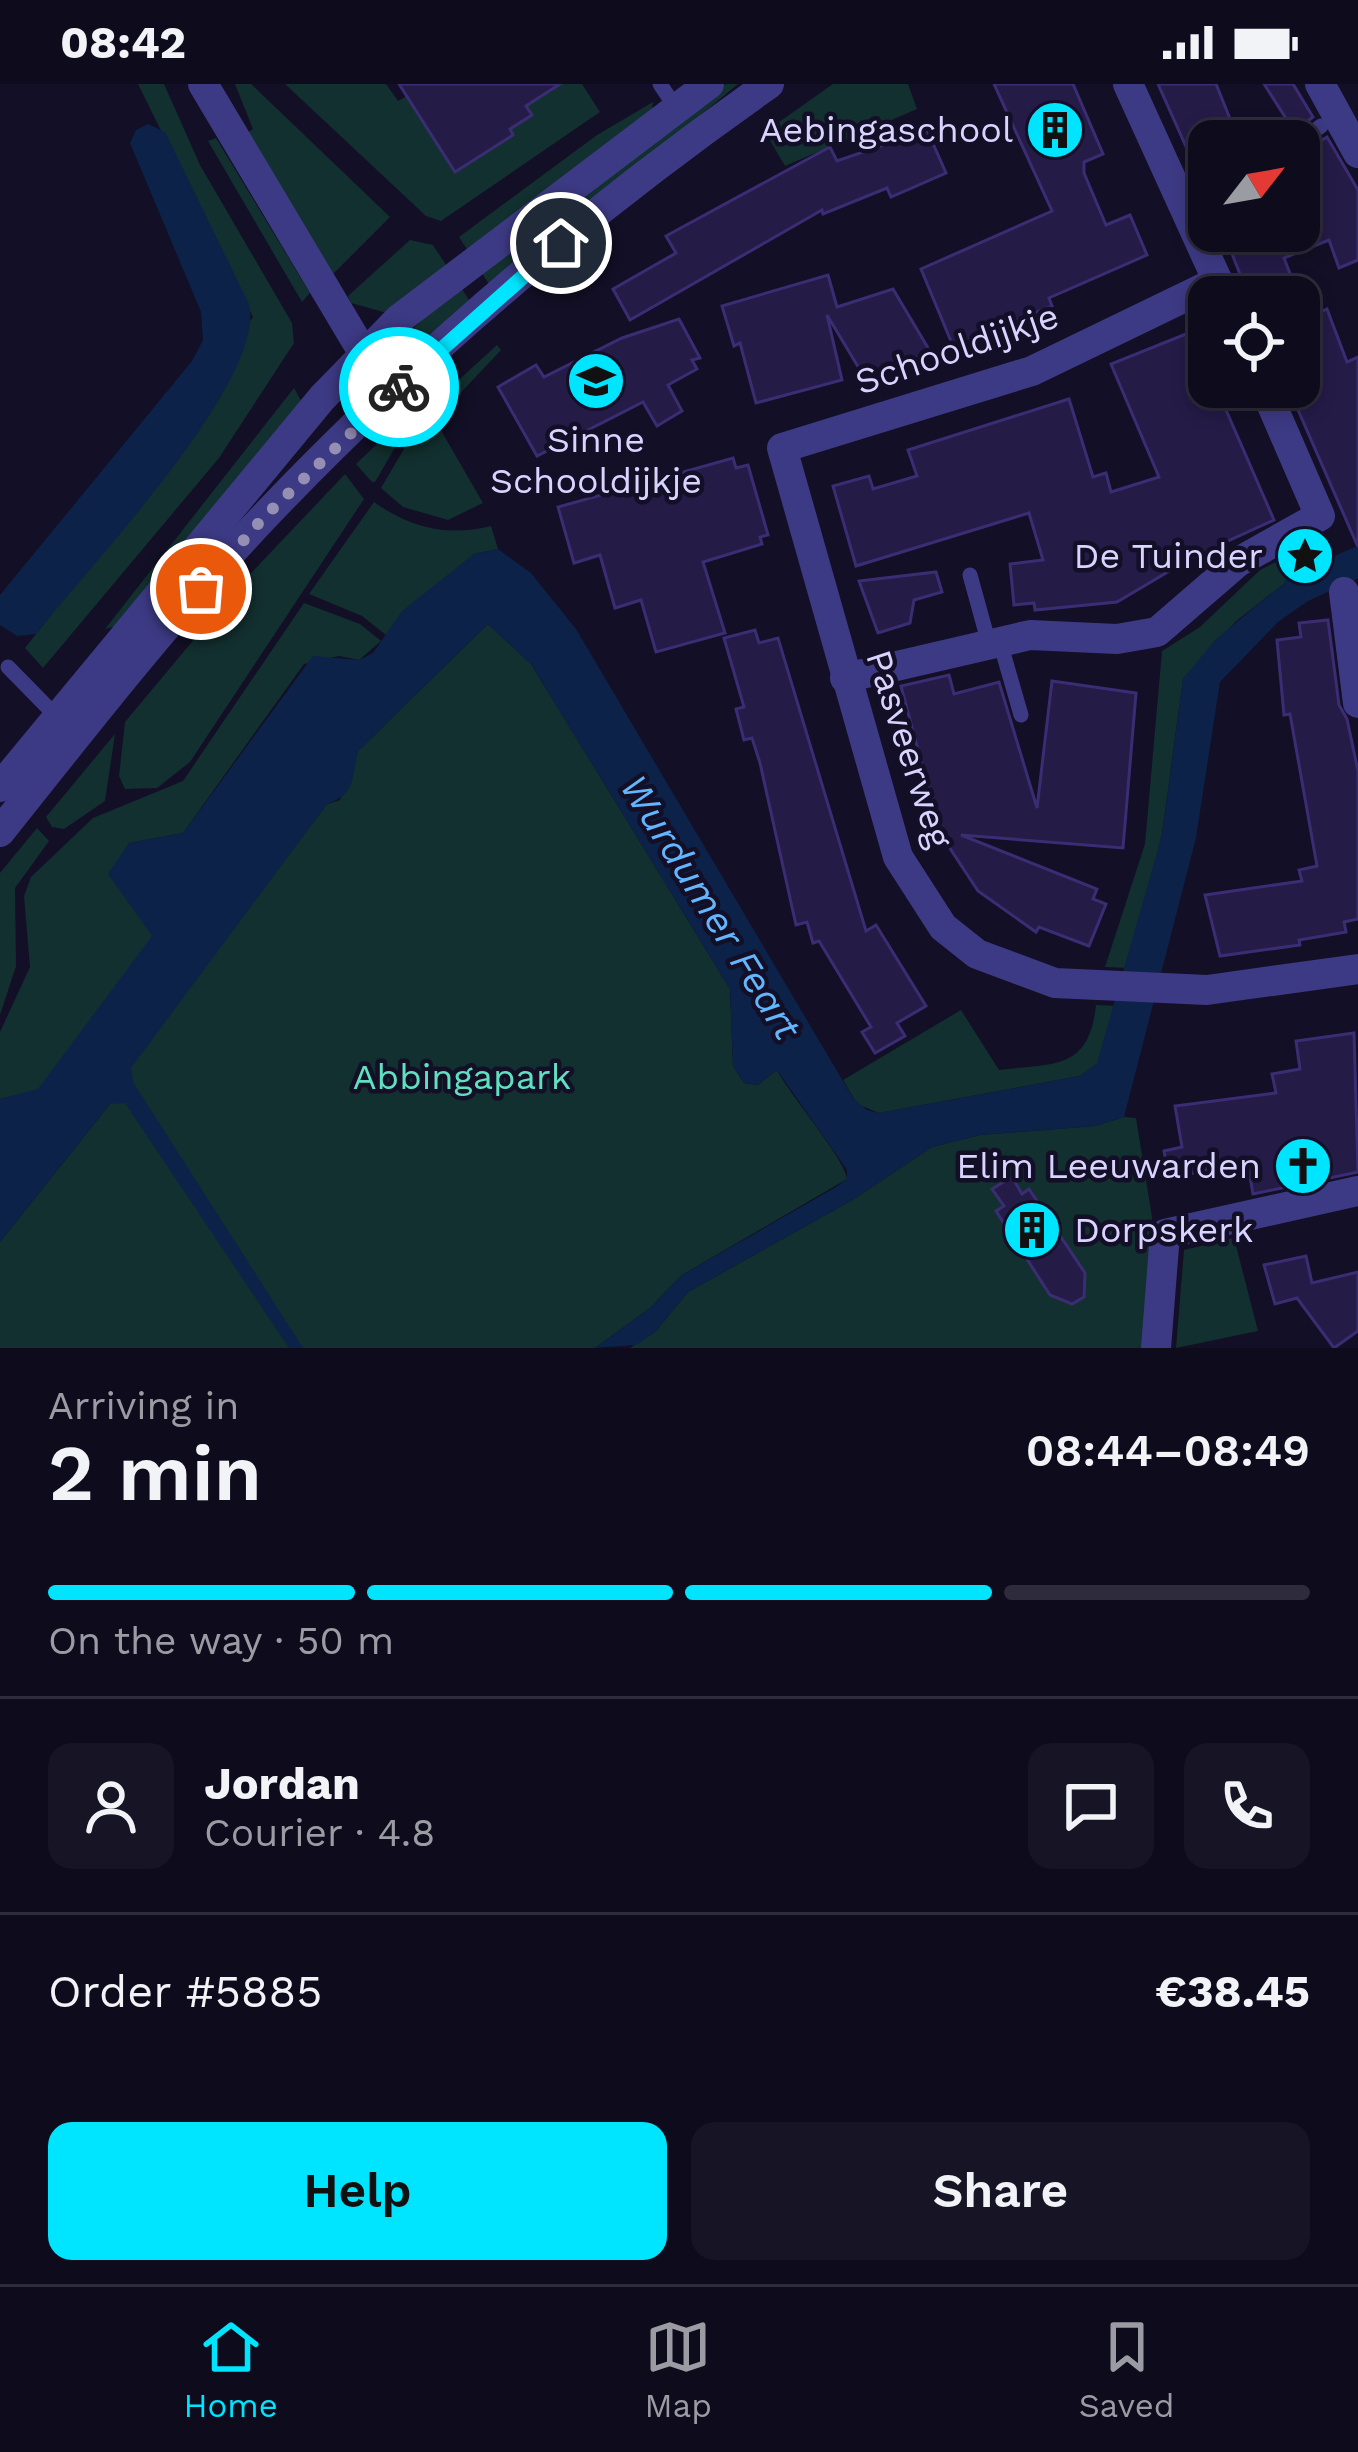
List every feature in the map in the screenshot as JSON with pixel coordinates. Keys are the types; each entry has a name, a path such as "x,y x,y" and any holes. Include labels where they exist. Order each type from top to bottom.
{"street":[{"path":"203,84 364,354 396,367 429,358"},
{"path":"0,832 68,728 264,467 364,354 399,319 668,96 709,84"},
{"path":"0,787 68,728 264,517 429,358 594,214 769,84"},
{"path":"1128,84 1215,276"},
{"path":"1320,84 1330,120 1358,153"},
{"name":"Schooldijkje","path":"782,448 1032,370 1188,303"},
{"path":"845,678 1030,635 1118,639 1157,632 1238,562 1319,516 1273,408"},
{"name":"Pasveerweg","path":"782,448 898,857 943,927 977,954 1054,983 1207,990 1358,969"},
{"path":"1344,592 1358,703"},
{"path":"1156,1348 1166,1234 1358,1191"}],"lane":[{"path":"1320,127 1330,120"},
{"path":"1178,200 1188,196"},
{"path":"264,517 297,470 364,396 371,382 364,354"},
{"path":"970,575 1021,715"},
{"path":"8,667 68,728"}],"green space":[{"path":"138,84 164,84 200,165 292,323 294,343 219,458 43,668 25,648 77,582 253,317"},
{"path":"235,84 251,84 390,217 333,274 245,134 253,129"},
{"path":"285,84 386,84 398,101 407,96 513,135 510,129 531,116 525,106 560,84 582,84 600,112 441,221 426,216"},
{"path":"726,84 738,84 492,289 478,267"},
{"path":"833,84 908,84 917,109 785,166 765,132"},
{"path":"653,102 652,109 470,254 459,237 597,135"},
{"path":"216,138 310,293 302,302 208,141"},
{"path":"410,240 433,245 448,268 387,313 351,303 348,296"},
{"path":"459,284 472,305 414,355 390,351"},
{"path":"497,345 501,350 435,420 483,503 448,520 403,507 381,488 428,408"},
{"path":"294,388 303,404 125,624 105,629"},
{"path":"422,401 375,482 372,482 356,464"},
{"path":"345,474 364,499 190,762 157,788 125,789 119,776 125,722 236,589"},
{"path":"374,502 430,528 459,531 491,526 498,549 474,554 386,635 362,616 309,594"},
{"path":"1315,542 1326,560 1308,565 1235,622 1183,679 1162,834 1129,968 1105,967 1145,844 1162,651 1200,627 1260,570"},
{"path":"304,603 360,624 381,641 359,660 339,656 304,664 183,833 129,843 117,873 118,884 153,936 38,1090 0,1099 0,1032 30,967 24,896 31,877 93,818 183,781"},
{"name":"Abbingapark","path":"488,624 531,664 730,989 733,1066 744,1083 758,1085 777,1070 838,1158 847,1179 682,1275 650,1308 595,1348 0,1348 0,1242 110,1104 137,1057 327,804 340,800 358,751"},
{"path":"115,734 105,801 64,829 52,827 46,817"},
{"path":"37,828 49,841 15,888 16,966 0,1015 0,873"},
{"path":"1096,1005 1118,1006 1098,1063 1080,1076 879,1113 857,1104 843,1080 961,1010 999,1070 1066,1060 1086,1042"},
{"path":"1136,1118 1152,1217 1142,1348 630,1348 655,1332 688,1292 854,1199 932,1147 980,1135 1095,1126"},
{"path":"1234,1238 1258,1331 1176,1348 1184,1250"}],"water":[{"path":"148,124 165,132 249,304 247,337 231,379 168,473 36,634 17,636 0,625 0,595 192,361 203,340 201,312 130,143 136,130"},
{"path":"498,549 531,573 576,629 853,1098 879,1113 1080,1076 1097,1063 1162,835 1183,679 1215,640 1256,606 1308,565 1330,562 1335,582 1278,622 1220,682 1196,838 1124,1117 1095,1126 980,1135 932,1147 854,1199 688,1292 655,1332 636,1345 595,1348 650,1308 682,1275 836,1187 847,1179 847,1170 777,1070 758,1085 744,1083 733,1066 730,989 531,664 488,624 358,751 344,795 327,804 131,1068 133,1082 303,1348 289,1348 125,1103 110,1104 0,1242 0,1099 38,1089 152,936 108,874 129,843 183,833 313,656 359,660 373,653 402,611 474,554"}],"building":[{"path":"399,84 560,84 526,106 532,115 510,129 513,135 455,172"},
{"path":"994,84 1073,84 1103,154 1084,162 1084,173 1106,225 1130,215 1147,255 1049,298 1052,306 953,346 921,269 1052,211"},
{"path":"1158,84 1216,84 1231,120 1188,120 1188,151"},
{"path":"1264,84 1293,84 1313,117 1287,120"},
{"path":"927,130 946,173 891,197 887,188 823,214 822,210 630,320 613,289 676,253 666,236 830,147 837,161"},
{"path":"1327,137 1358,190 1358,260 1339,268 1329,240 1320,244 1320,141"},
{"path":"1231,252 1299,252 1284,258 1291,276 1241,276"},
{"path":"828,275 837,307 893,289 931,353 863,375 827,315 842,380 756,403 740,343 734,346 722,306"},
{"path":"1327,309 1347,362 1358,357 1358,547 1297,408 1320,408 1320,312"},
{"path":"679,319 700,358 692,360 697,369 668,385 682,411 657,426 643,402 537,456 498,387 536,365 544,377 622,338"},
{"path":"1188,333 1188,408 1225,408 1274,520 1193,557 1117,602 1035,610 1034,603 1014,605 1010,564 1043,560 1029,513 856,566 833,486 869,476 873,489 917,476 908,450 1069,399 1093,477 1106,473 1111,492 1159,477 1111,364"},
{"path":"733,458 736,468 748,465 768,535 760,537 762,544 703,562 725,633 656,652 641,600 615,608 600,555 574,563 558,507"},
{"path":"936,572 942,592 914,600 910,623 878,633 859,581"},
{"path":"1328,620 1339,705 1347,719 1358,771 1358,919 1344,922 1346,932 1299,940 1300,945 1220,956 1205,895 1302,881 1299,870 1317,866 1290,714 1284,715 1277,640 1301,637 1299,623"},
{"path":"755,630 759,643 778,638 866,931 876,925 926,1006 897,1023 905,1036 875,1053 862,1032 871,1027 819,941 813,943 807,922 796,925 760,763 752,738 744,740 736,709 744,707 724,638"},
{"path":"949,675 954,694 999,682 1037,808 1052,681 1136,693 1123,848 961,835 1097,889 1093,899 1106,904 1089,946 1039,927 1036,932 978,891 934,824 938,826 901,686"},
{"path":"1354,1033 1358,1172 1253,1194 1249,1171 1224,1177 1223,1167 1169,1178 1164,1151 1182,1147 1175,1106 1276,1093 1272,1074 1300,1069 1296,1041"},
{"name":"Dorpskerk","path":"1012,1177 1022,1194 1029,1189 1085,1273 1084,1297 1072,1304 1050,1295 996,1211 1004,1206 992,1189"},
{"path":"1306,1256 1312,1283 1358,1272 1358,1331 1334,1348 1297,1298 1275,1304 1264,1265"}],"waterway":[{"name":"Wurdumer Feart","path":"1298,589 1358,562"}],"way so far":[{"path":"201,589 264,517 399,387"}],"place":[{"name":"Aebingaschool","path":"1055,130"},
{"name":"Sinne Schooldijkje","path":"596,381"},
{"name":"De Tuinder","path":"1305,556"},
{"name":"Elim Leeuwarden","path":"1303,1166"},
{"name":"Dorpskerk","path":"1032,1230"}],"route":[{"path":"399,387 561,243"}]}
